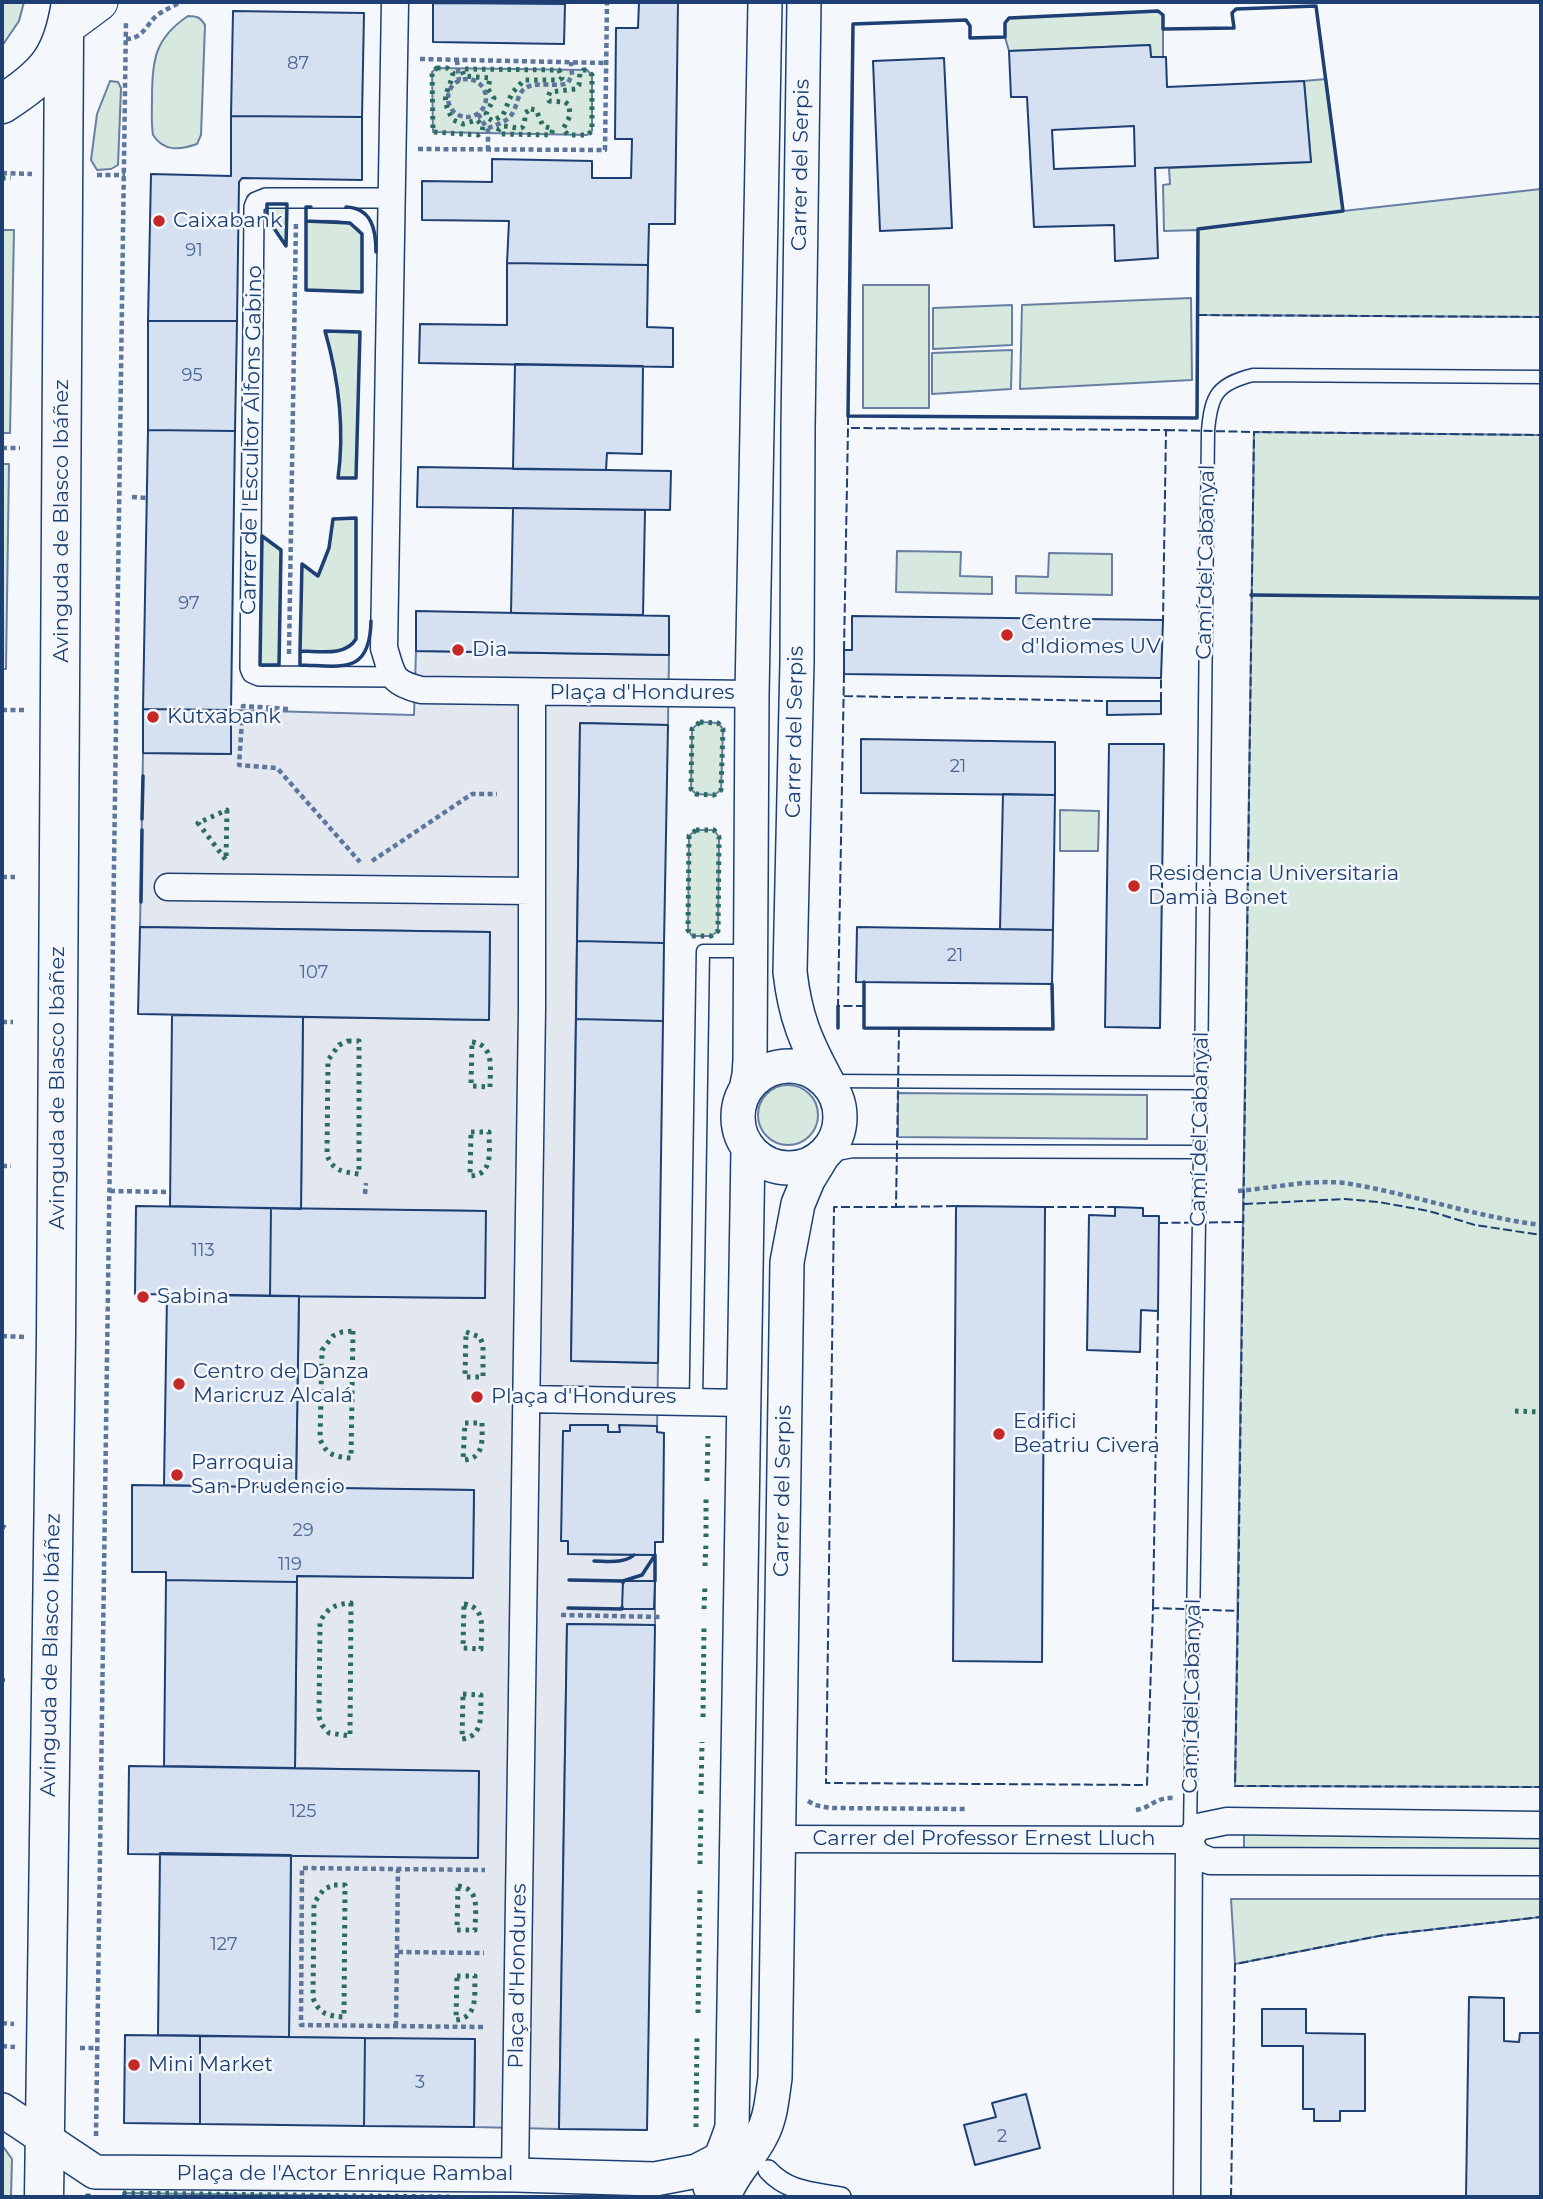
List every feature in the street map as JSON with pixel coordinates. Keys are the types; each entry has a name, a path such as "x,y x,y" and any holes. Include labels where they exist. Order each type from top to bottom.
{"main road":[{"path":"2,104 31,86 53,61 67,21 99,2"},
{"name":"Avinguda de Blasco Ibáñez","path":"44,2197 56,1337 67,21"}],"street":[{"path":"395,2 384,648 398,681"},
{"name":"Carrer del Serpis","path":"746,1089 750,1067 752,694 765,2"},
{"name":"Carrer del Serpis","path":"804,2 797,428 797,662 790,972 793,1003 800,1024 827,1081"},
{"name":"Carrer de l'Escultor Alfons Gabino","path":"392,198 296,197 261,199 256,202 250,668 252,673 259,676 398,681"},
{"name":"Plaça d'Hondures","path":"398,681 421,690 752,694"},
{"name":"Plaça d'Hondures","path":"514,2175 533,692"},
{"path":"169,887 532,891"},
{"path":"784,1065 811,1070 827,1081 836,1096 840,1121 833,1144 822,1157 807,1165 791,1168 775,1166 760,1159 748,1148 738,1119 739,1103 756,1077 769,1069 784,1065"},
{"name":"Carrer del Serpis","path":"706,2197 732,2127 748,1148"},
{"name":"Carrer del Serpis","path":"724,2197 738,2170 762,2135 771,2110 775,2078 787,1262 798,1204 822,1157"},
{"path":"526,1399 744,1403"},
{"path":"1541,1825 1227,1822 1198,1827 1189,1840 1196,1855 1210,1861 1541,1863"},
{"name":"Carrer del Professor Ernest Lluch","path":"779,1839 1189,1840"},
{"name":"Camí del Cabanyal","path":"1187,2197 1189,1840"},
{"path":"2,2110 44,2138"},
{"name":"Plaça de l'Actor Enrique Rambal","path":"44,2138 95,2172 514,2175 665,2188 720,2159"},
{"path":"768,2170 788,2187 841,2197"}],"lane":[{"name":"Camí del Cabanyal","path":"1189,1840 1210,410 1217,391 1233,380 1252,375 1541,377"},
{"path":"696,1402 703,951 749,951"},
{"path":"827,1081 1201,1083"},
{"path":"822,1157 853,1151 1200,1152"}],"path":[{"path":"96,2143 126,38 134,39 139,36 164,10 181,2"},
{"path":"414,149 605,150 607,2"},
{"path":"415,59 606,63"},
{"path":"457,60 459,81"},
{"path":"488,128 513,113 519,95 525,89 568,83 572,75 571,62"},
{"path":"469,79 484,89 485,107 478,114 463,117 452,111 449,92 459,81 469,79"},
{"path":"478,114 488,128 488,149"},
{"path":"2,173 44,174"},
{"path":"95,175 125,175"},
{"path":"289,676 296,197"},
{"path":"2,448 20,448"},
{"path":"132,497 147,498"},
{"path":"288,709 243,706 239,765 277,768 364,866 472,794 497,794"},
{"path":"2,710 34,710"},
{"path":"2,877 15,877"},
{"path":"2,1021 13,1022"},
{"path":"2,1166 11,1166"},
{"path":"365,1194 366,1182"},
{"path":"1238,1191 1310,1184 1348,1184 1504,1221 1541,1225"},
{"path":"110,1191 170,1192"},
{"path":"2,1336 25,1337"},
{"path":"2,1529 6,1523"},
{"path":"561,1615 663,1617"},
{"path":"801,1798 830,1808 967,1809"},
{"path":"1131,1811 1142,1809 1162,1798 1176,1798"},
{"path":"483,2027 301,2025 302,1868 485,1870"},
{"path":"396,2026 398,1869"},
{"path":"397,1952 484,1953"},
{"path":"2,2024 14,2024"},
{"path":"2,2046 14,2047"}],"shaded area":[{"path":"2,2 24,2 19,21 2,46"},
{"path":"1158,11 1163,15 1163,57 1151,57 1150,45 1009,51 1005,37 1005,23 1010,18"},
{"path":"188,16 202,20 205,25 201,135 197,144 173,148 157,141 153,135 153,72 162,42 177,24"},
{"path":"437,68 587,70 592,75 592,131 587,135 433,132 432,72"},
{"path":"1326,79 1343,211 1541,189 1541,317 1198,315 1198,230 1164,231 1163,185 1170,184 1169,168 1311,162 1304,81"},
{"path":"110,81 118,82 121,88 118,165 111,169 97,170 91,160 97,114"},
{"path":"267,204 287,204 286,246 267,218"},
{"path":"306,221 344,222 357,228 362,234 362,292 306,290"},
{"path":"2,230 14,230 10,433 2,433"},
{"path":"863,285 929,285 929,408 863,408"},
{"path":"1191,298 1192,380 1020,389 1022,305"},
{"path":"1012,305 1012,345 933,349 933,308"},
{"path":"325,331 360,332 356,478 338,478 341,440 339,404"},
{"path":"1012,350 1011,389 932,394 932,353"},
{"path":"1254,432 1541,435 1541,1787 1235,1786"},
{"path":"2,464 9,464 6,669 2,669"},
{"path":"356,518 356,639 351,645 338,651 300,651 302,564 318,575 329,548 333,519"},
{"path":"262,536 281,550 279,665 260,665"},
{"path":"897,551 961,552 960,576 992,577 992,594 896,592"},
{"path":"1049,553 1112,554 1112,595 1016,593 1016,576 1048,577"},
{"name":"Plaça d'Hondures","path":"416,651 669,655 668,725 580,723 571,1361 658,1363 657,1432 570,1432 568,1554 655,1555 655,1625 567,1624 559,2129 474,2127 475,2040 289,2037 291,1855 477,1858 479,1772 295,1768 297,1576 472,1578 474,1490 296,1488 299,1296 485,1298 485,1211 301,1209 303,1017 489,1020 490,932 140,927 143,753 231,754 231,710 414,715"},
{"path":"700,722 718,723 723,729 721,790 714,795 696,794 691,789 692,729"},
{"path":"1060,810 1099,811 1098,851 1060,851"},
{"path":"696,830 714,830 719,837 718,931 711,936 692,936 688,930 689,836"},
{"path":"782,1085 794,1085 810,1093 816,1103 816,1127 810,1137 794,1145 782,1145 766,1137 758,1121 758,1109 766,1093"},
{"path":"898,1093 1147,1095 1147,1139 898,1137"},
{"path":"1244,1829 1541,1831 1541,1856 1244,1854"},
{"path":"1231,1899 1541,1899 1541,1917 1384,1935 1235,1964"},
{"path":"2,2145 12,2159 11,2197 2,2197"},
{"path":"123,2193 450,2197 123,2197"}],"building":[{"path":"639,2 678,2 675,224 649,224 648,265 507,263 509,221 422,220 422,181 492,182 492,159 592,161 592,178 631,178 632,139 615,139 616,28 638,28"},
{"path":"433,3 565,4 564,44 433,42"},
{"path":"233,11 364,13 362,117 231,116"},
{"path":"1150,45 1151,57 1166,57 1167,87 1304,81 1311,162 1155,168 1158,258 1115,261 1114,225 1034,227 1027,97 1011,97 1009,51","holes":["1134,126 1135,166 1054,169 1052,130"]},
{"path":"944,58 952,228 880,231 873,61"},
{"path":"231,116 362,117 362,180 242,178 239,182 237,321 148,321 151,174 231,176"},
{"path":"507,263 648,265 647,327 673,328 673,367 419,363 420,324 507,325"},
{"path":"148,321 237,321 235,431 148,430"},
{"path":"515,364 643,366 642,454 607,453 606,470 513,469"},
{"path":"148,430 235,431 231,710 143,709"},
{"path":"418,467 671,471 670,510 417,507"},
{"path":"513,508 645,510 643,615 511,613"},
{"path":"416,611 669,616 669,655 416,651"},
{"name":"Centre d'Idiomes UV","path":"852,616 1163,620 1161,678 844,674 844,650 852,650"},
{"path":"1107,701 1161,701 1161,714 1107,715"},
{"path":"143,709 231,710 231,754 143,753"},
{"path":"580,723 668,725 664,943 577,941"},
{"path":"861,739 1055,742 1055,795 861,793"},
{"name":"Residencia Universitaria Damià Bonet","path":"1109,744 1164,744 1160,1028 1105,1027"},
{"path":"1003,794 1055,795 1053,930 1000,929"},
{"path":"140,927 490,932 489,1020 138,1014"},
{"path":"857,927 1053,930 1052,984 856,982"},
{"path":"577,941 664,943 663,1021 576,1019"},
{"path":"172,1015 303,1017 301,1209 170,1206"},
{"path":"576,1019 663,1021 658,1363 571,1361"},
{"path":"136,1206 271,1208 270,1296 135,1294"},
{"name":"Edifici Beatriu Civera","path":"956,1206 1045,1207 1042,1662 953,1661"},
{"path":"1115,1207 1143,1208 1143,1216 1159,1216 1158,1311 1141,1310 1140,1352 1087,1350 1089,1215 1115,1216"},
{"path":"271,1208 486,1211 485,1298 270,1296"},
{"path":"167,1294 299,1296 296,1488 164,1485"},
{"path":"570,1425 608,1425 608,1432 620,1432 619,1425 657,1426 657,1432 664,1433 663,1542 655,1542 655,1555 568,1554 568,1541 561,1541 563,1431 570,1431"},
{"path":"132,1485 474,1490 473,1578 297,1576 297,1582 166,1580 166,1572 132,1572"},
{"path":"166,1580 297,1582 295,1768 164,1766"},
{"path":"623,1581 655,1581 654,1609 622,1609"},
{"path":"567,1624 655,1625 647,2130 559,2129"},
{"path":"129,1766 479,1771 478,1858 128,1854"},
{"path":"160,1853 291,1855 289,2037 158,2035"},
{"path":"1469,1997 1504,1998 1504,2041 1519,2042 1520,2033 1541,2033 1541,2197 1466,2197"},
{"path":"1262,2009 1306,2009 1306,2033 1365,2034 1365,2111 1340,2111 1340,2121 1314,2121 1314,2109 1303,2109 1303,2046 1262,2046"},
{"path":"125,2035 200,2036 200,2124 124,2123"},
{"path":"200,2036 365,2038 364,2126 200,2124"},
{"path":"365,2038 475,2039 474,2127 364,2126"},
{"path":"1026,2094 1040,2148 975,2165 964,2125 996,2117 992,2103"}],"hedge":[{"path":"437,68 447,68 453,73 446,96 446,105 453,120 463,124 477,120 483,126 478,135 433,132 432,72 437,68"},
{"path":"465,69 559,70 562,78 524,80 512,93 503,115 493,121 486,114 494,98 488,89 490,78 464,76 462,70 465,69"},
{"path":"583,70 592,75 592,131 587,135 568,135 563,129 570,116 569,105 565,102 549,101 548,97 550,92 576,89 580,72 583,70"},
{"path":"531,109 536,110 543,126 553,129 551,135 498,132 504,126 523,127 525,113 531,109"},
{"path":"2,178 11,178"},
{"path":"700,722 718,723 723,729 721,790 714,795 696,794 691,789 692,729 700,722"},
{"path":"227,810 226,860 198,823 227,810"},
{"path":"696,830 714,830 719,837 718,931 711,936 692,936 688,930 689,836 696,830"},
{"path":"348,1041 359,1041 359,1174 339,1170 327,1155 328,1060 339,1045 348,1041"},
{"path":"472,1042 485,1048 488,1053 490,1087 471,1086 472,1042"},
{"path":"471,1132 489,1132 489,1160 483,1171 470,1176 471,1132"},
{"path":"353,1331 351,1458 332,1454 325,1449 320,1439 322,1350 333,1336 353,1331"},
{"path":"466,1332 480,1337 483,1345 483,1377 465,1377 466,1332"},
{"path":"1515,1411 1541,1412"},
{"path":"465,1423 482,1423 482,1435 479,1452 470,1459 463,1460 465,1423"},
{"path":"707,1481 708,1436"},
{"path":"706,1499 706,1537"},
{"path":"705,1566 706,1543"},
{"path":"704,1609 705,1585"},
{"path":"351,1603 350,1736 329,1733 319,1717 320,1622 332,1608 351,1603"},
{"path":"464,1604 471,1606 479,1615 482,1628 481,1649 463,1648 464,1604"},
{"path":"703,1717 704,1625"},
{"path":"463,1694 481,1695 481,1709 478,1729 462,1739 463,1694"},
{"path":"701,1794 702,1742"},
{"path":"700,1864 701,1806"},
{"path":"334,1885 345,1885 344,2017 325,2013 318,2008 313,1998 314,1903 324,1889 334,1885"},
{"path":"458,1886 470,1891 473,1896 476,1909 475,1930 457,1930 458,1886"},
{"path":"698,2013 700,1887"},
{"path":"457,1976 475,1976 475,1990 472,2010 456,2020 457,1976"},
{"path":"696,2127 697,2036"},
{"path":"88,2191 88,2197"},
{"path":"123,2193 450,2197"}],"fence":[{"path":"1198,315 1541,317"},
{"path":"848,416 848,428"},
{"path":"844,650 848,428 1166,430 1163,620"},
{"path":"1166,430 1254,432"},
{"path":"1238,1611 1254,432 1541,435"},
{"path":"844,674 838,1006 864,1006"},
{"path":"1161,678 1161,701"},
{"path":"844,696 1107,701"},
{"path":"899,1028 896,1207 834,1207 826,1783 1147,1785 1153,1608 1238,1611 1235,1786 1541,1787"},
{"path":"1244,1204 1345,1199 1378,1202 1429,1211 1475,1225 1541,1235"},
{"path":"896,1207 956,1206"},
{"path":"1045,1207 1115,1207"},
{"path":"1159,1223 1244,1222"},
{"path":"1153,1608 1158,1311"},
{"path":"1231,2197 1235,1964 1384,1935 1541,1917"}],"wall":[{"path":"1316,6 1343,211 1198,229 1197,418 848,416 853,24 966,20 970,26 970,38 1005,37 1005,23 1009,18 1158,11 1163,15 1163,29 1234,28 1232,13 1236,9 1316,6"},
{"path":"267,204 287,204 286,246 267,218 267,204"},
{"path":"306,221 306,290 362,292 362,234 350,223 306,221 306,207 311,207"},
{"path":"346,207 355,208 367,216 373,228 376,252"},
{"path":"325,331 360,332 356,478 338,478 341,440 339,404 325,331"},
{"path":"300,651 302,564 318,576 329,548 333,519 356,518 356,639 351,645 338,651 300,651 300,665 351,664 365,651 371,621"},
{"path":"262,536 281,550 279,665 260,665 262,536"},
{"path":"1251,595 1541,598"},
{"path":"142,819 143,776"},
{"path":"141,902 142,830"},
{"path":"864,982 864,1028 1053,1029 1052,984"},
{"path":"838,1006 838,1028"},
{"path":"594,1561 620,1561 634,1555"},
{"path":"623,1581 642,1575 655,1555 655,1581"},
{"path":"569,1580 623,1583"},
{"path":"568,1608 622,1607"}],"place":[{"name":"Caixabank","path":"159,221"},
{"name":"Centre d'Idiomes UV","path":"1007,635"},
{"name":"Dia","path":"458,650"},
{"name":"Kutxabank","path":"153,717"},
{"name":"Residencia Universitaria Damià Bonet","path":"1134,886"},
{"name":"Sabina","path":"143,1297"},
{"name":"Centro de Danza Maricruz Alcalá","path":"179,1384"},
{"name":"Plaça d'Hondures","path":"477,1397"},
{"name":"Edifici Beatriu Civera","path":"999,1434"},
{"name":"Parroquia San Prudencio","path":"177,1475"},
{"name":"Mini Market","path":"134,2065"}]}
